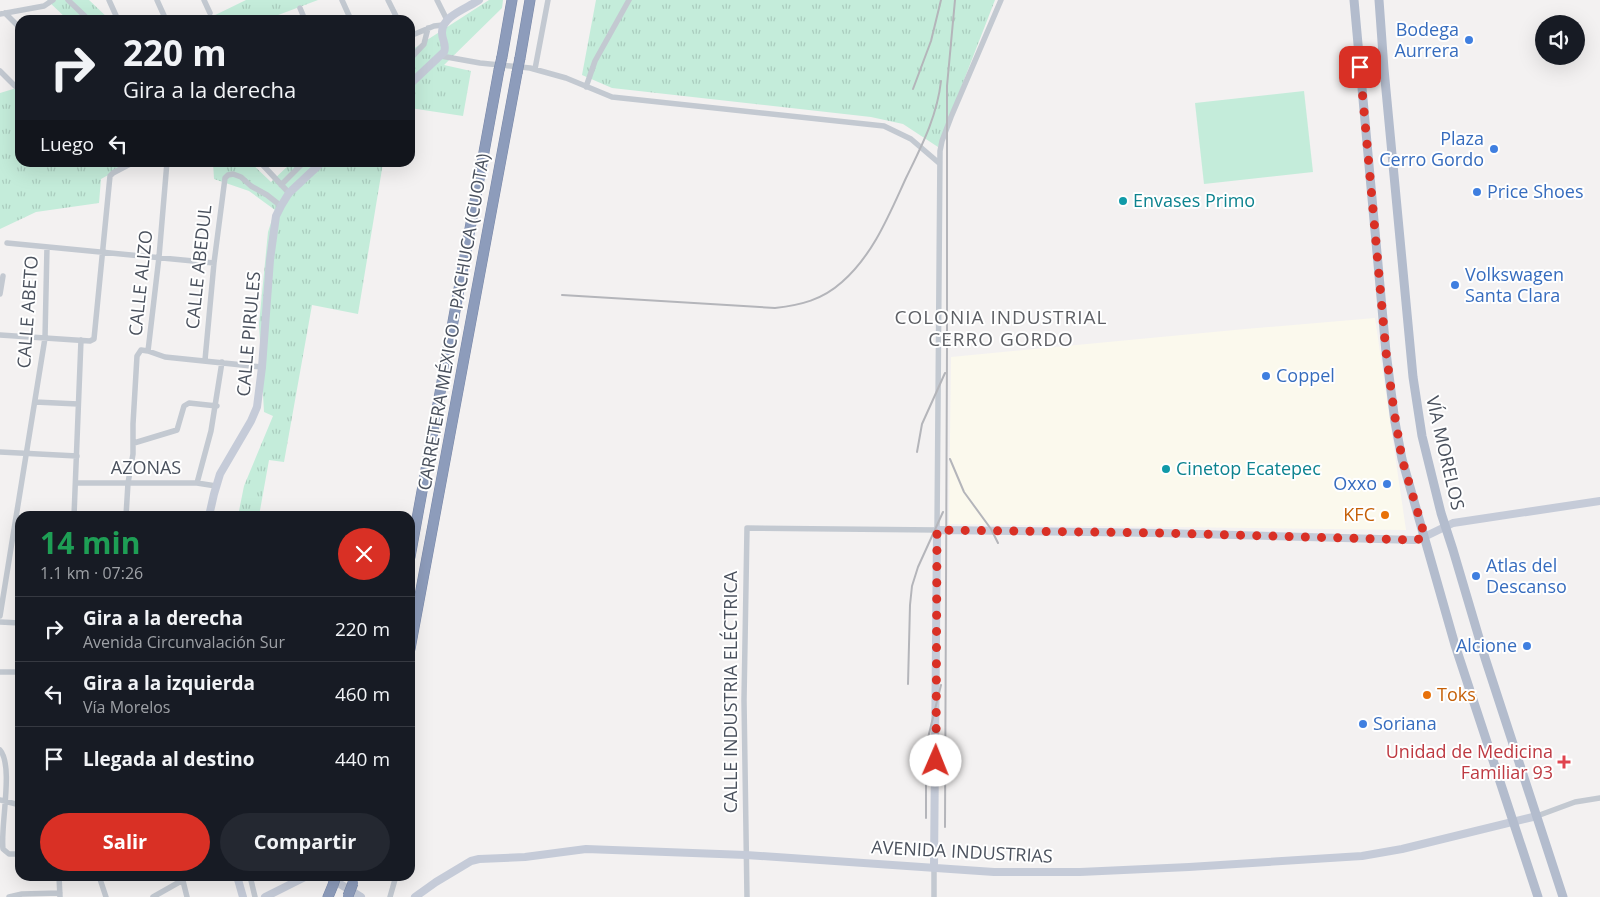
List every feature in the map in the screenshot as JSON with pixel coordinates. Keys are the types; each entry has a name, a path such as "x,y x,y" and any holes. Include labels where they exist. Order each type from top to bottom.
{"highway":[{"name":"CARRETERA MÉXICO - PACHUCA (CUOTA)","path":"415,530 512,0"},
{"name":"CARRETERA MÉXICO - PACHUCA (CUOTA)","path":"415,622 530,0"},
{"path":"328,897 334,881"},
{"path":"348,897 354,881"}],"main road":[{"path":"1354,0 1386,352 1402,459 1455,645 1515,822 1538,897"},
{"name":"VÍA MORELOS","path":"1379,0 1415,397 1425,452 1485,658 1564,897"}],"street":[{"path":"2,13 44,6 53,0"},
{"path":"68,0 84,15"},
{"path":"109,0 116,15"},
{"path":"158,0 164,15"},
{"path":"204,0 210,13"},
{"path":"342,0 349,15"},
{"path":"388,0 396,15"},
{"path":"415,79 446,49 442,34 445,23 437,0"},
{"path":"415,34 445,23 479,0"},
{"path":"536,69 548,0"},
{"path":"586,87 596,61 629,0"},
{"path":"934,897 939,163 942,141 946,130 1002,0"},
{"path":"300,8 303,15"},
{"path":"2,13 15,24"},
{"path":"415,54 424,44 428,28"},
{"path":"441,56 472,62 536,69 566,78 612,97 884,126 911,139 939,163"},
{"path":"0,70 15,86"},
{"path":"0,335 93,340 95,337 110,176 124,167"},
{"name":"CALLE ALIZO","path":"126,511 134,443 133,424 137,356 141,350 148,351 160,257 167,167"},
{"path":"265,167 289,193"},
{"path":"282,185 299,167"},
{"name":"CALLE PIRULES","path":"210,511 216,486 224,467 256,412 276,216 289,193 317,167"},
{"name":"CALLE ABEDUL","path":"205,360 214,263 225,178 228,174 237,175 280,206"},
{"path":"6,244 214,263"},
{"name":"CALLE ABETO","path":"15,511 27,454 45,338 47,247"},
{"path":"0,294 3,276"},
{"path":"74,511 81,340"},
{"path":"148,351 165,356 262,367"},
{"path":"196,483 212,431 222,362"},
{"path":"35,402 78,404"},
{"path":"134,443 176,430 184,406 191,402 216,406"},
{"path":"0,452 77,456"},
{"name":"AZONAS","path":"76,482 196,483 216,486"},
{"path":"937,530 1161,533 1416,540 1445,526 1463,521 1600,501"},
{"name":"CALLE ABETO","path":"0,616 3,571 15,512"},
{"name":"CALLE INDUSTRIA ELÉCTRICA","path":"746,897 744,700 747,528 937,530"},
{"path":"0,622 15,623"},
{"path":"0,672 15,672"},
{"path":"1,750 6,776 3,801 3,845 4,852 15,854"},
{"path":"1537,816 1575,802 1598,798"},
{"name":"AVENIDA INDUSTRIAS","path":"415,897 462,865 479,859 525,857 594,849 746,856 994,872 1063,872 1346,858 1402,849 1537,816"},
{"path":"9,897 22,894 60,895 59,881"},
{"path":"101,881 106,897"},
{"path":"153,897 178,881"},
{"path":"184,881 187,897"},
{"path":"238,881 243,897"},
{"path":"251,881 255,897"},
{"path":"265,897 297,881"},
{"path":"335,881 361,897"},
{"path":"390,897 395,881"}],"shaded area":[{"path":"1375,318 1406,530 949,524 951,357"}],"green space":[{"path":"47,0 89,0 105,15 63,15"},
{"path":"246,0 318,0 278,15 215,15"},
{"path":"489,0 503,0 502,8 444,65 471,71 463,116 415,109 415,48"},
{"path":"596,0 995,0 938,147 903,124 871,117 612,88 582,75"},
{"path":"15,88 15,167 123,167 101,179 99,203 36,212 0,229 0,93"},
{"path":"1304,91 1313,172 1204,184 1195,103"},
{"path":"213,167 255,167 271,182 287,167 382,167 358,314 312,305 284,462 269,460 260,511 239,511 244,486 273,416 264,412 259,324 268,232 275,210 249,191 214,179"}],"railway":[{"path":"913,89 931,41 941,0"},
{"path":"945,827 947,86 955,0"},
{"path":"562,295 775,308 811,301 827,293 842,282 863,260 879,234 928,131 936,107 941,81"},
{"path":"917,452 922,424 945,373"},
{"path":"950,459 964,492 991,529 998,543"},
{"path":"908,684 912,586 918,567 943,512"},
{"path":"926,818 926,746 941,685"}],"place":[{"name":"Bodega Aurrera","path":"1469,40"},
{"name":"Plaza Cerro Gordo","path":"1494,149"},
{"name":"Price Shoes","path":"1477,192"},
{"name":"Envases Primo","path":"1123,201"},
{"name":"Volkswagen Santa Clara","path":"1455,285"},
{"name":"Coppel","path":"1266,376"},
{"name":"Cinetop Ecatepec","path":"1166,469"},
{"name":"Oxxo","path":"1387,484"},
{"name":"KFC","path":"1385,515"},
{"name":"Atlas del Descanso","path":"1476,576"},
{"name":"Alcione","path":"1527,646"},
{"name":"Toks","path":"1427,695"},
{"name":"Soriana","path":"1363,724"},
{"name":"Unidad de Medicina Familiar 93","path":"1564,762"}],"district":[{"name":"COLONIA INDUSTRIAL CERRO GORDO","path":"1001,328"}],"route":[{"path":"936,761 937,530 1161,533 1416,540 1425,537 1398,441 1386,352 1360,67"}]}
